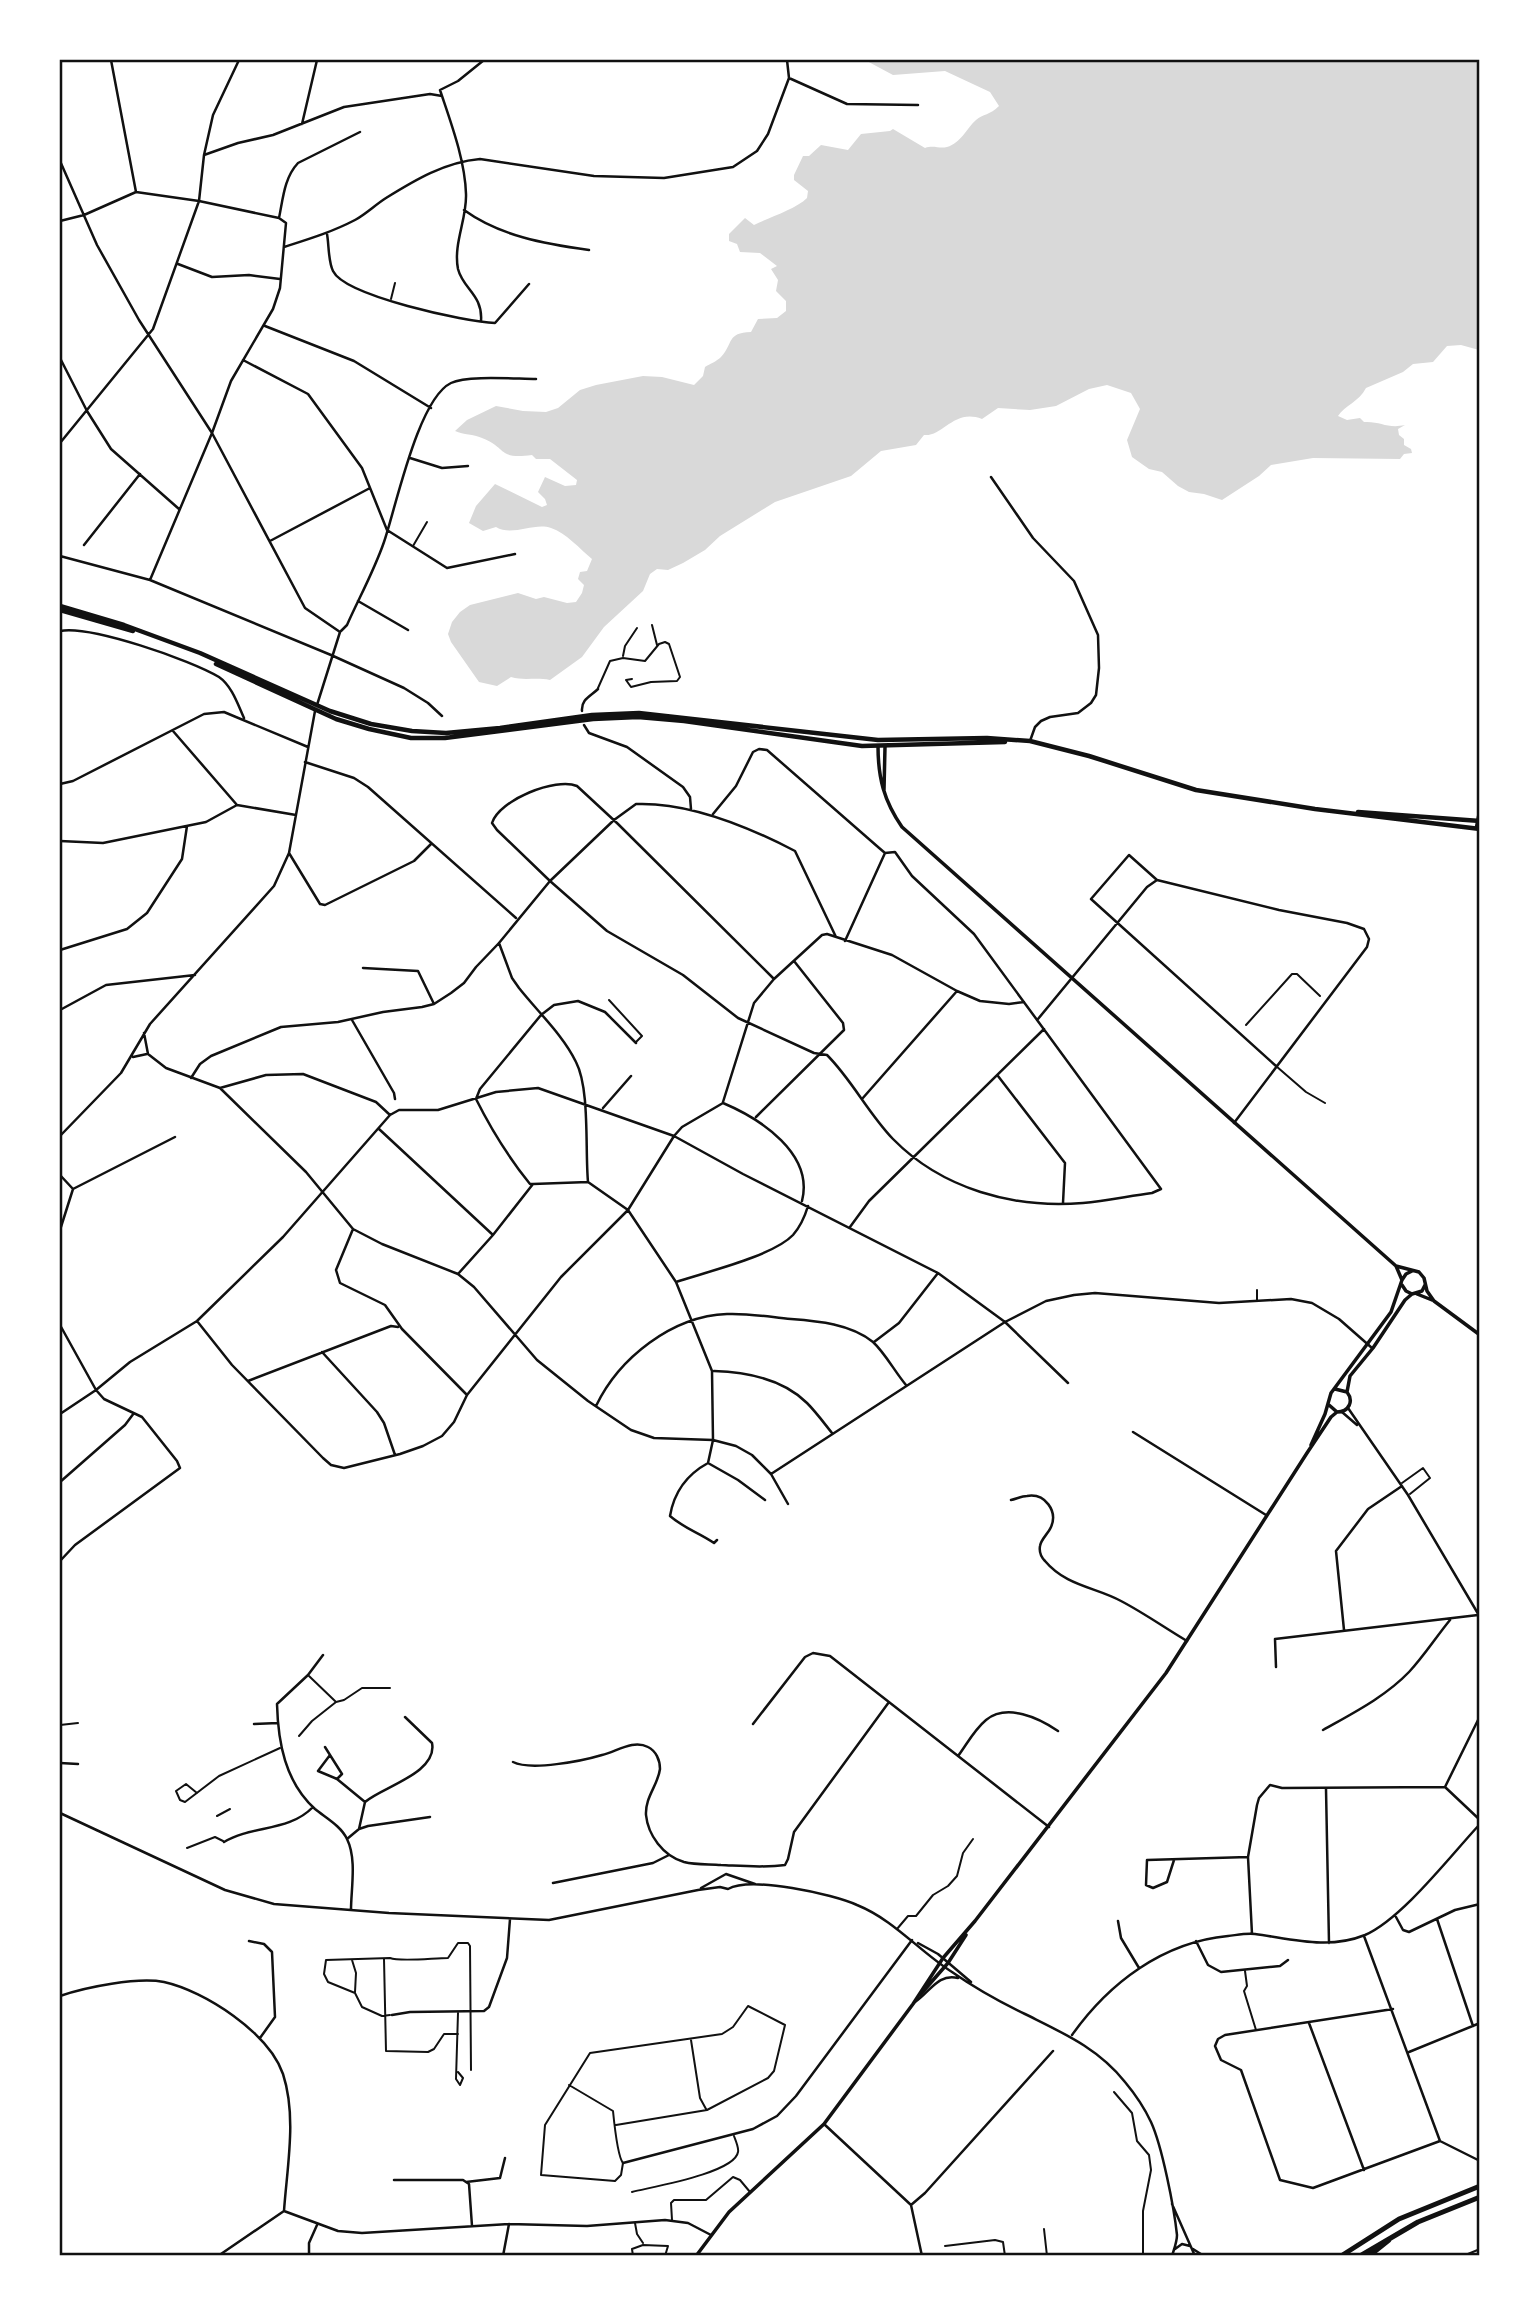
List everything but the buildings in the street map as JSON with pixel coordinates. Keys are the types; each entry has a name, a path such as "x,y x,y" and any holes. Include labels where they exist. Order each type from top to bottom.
{"highway":[{"path":"1342,2254 1399,2219 1479,2186"},
{"path":"1360,2256 1404,2230 1479,2197"},
{"path":"1369,2256 1404,2230"}],"main road":[{"path":"60,608 124,628 198,656 369,729 411,737 444,738 593,719 638,717 878,747 944,742 1030,741"},
{"path":"316,708 371,724 446,733 592,715 639,713 878,740 987,738 1030,741 1089,756 1196,790 1315,809 1478,828"},
{"path":"878,740 878,747"},
{"path":"885,747 886,740"},
{"path":"1315,809 1478,821"}],"street":[{"path":"111,60 136,192"},
{"path":"60,443 153,329 199,201 212,115 239,60"},
{"path":"302,124 317,60"},
{"path":"481,321 482,312 477,298 459,272 457,255 466,195 460,161 440,90 458,81 484,60"},
{"path":"284,247 327,234 358,219 386,198 439,168 460,161 480,159 606,177 664,178 733,167 757,151 768,134 789,78 787,60"},
{"path":"789,78 847,104 918,105"},
{"path":"204,155 237,142 273,135 344,107 430,94 442,96"},
{"path":"279,218 286,182 298,163 360,132"},
{"path":"60,160 97,245 148,334 212,433 305,608 340,632"},
{"path":"60,221 84,215 136,192 199,201 279,218 286,223 280,279 273,309 231,381 150,580"},
{"path":"464,210 507,233 559,246 589,250"},
{"path":"327,234 333,272 350,287 426,311 495,323 529,284"},
{"path":"178,264 212,277 249,275 280,279"},
{"path":"265,326 354,361 430,408"},
{"path":"60,358 87,411 111,449 179,509"},
{"path":"243,360 308,394 362,468 387,530 447,568 515,554"},
{"path":"60,1136 121,1073 144,1033 274,886 289,853 316,708 331,655 384,542 410,458 439,390 454,381 536,379"},
{"path":"410,458 442,468 468,466"},
{"path":"84,545 139,474"},
{"path":"991,477 1033,538 1074,581 1098,635 1096,695 1078,713 1041,721 1035,727 1030,741"},
{"path":"270,541 370,488"},
{"path":"60,556 150,580 331,655 404,688 428,703 442,716"},
{"path":"358,601 408,630"},
{"path":"60,631 69,629 111,636 176,658 221,678 234,696 244,718"},
{"path":"582,711 586,698 598,689"},
{"path":"60,784 74,781 204,714 224,712 244,718 308,747"},
{"path":"584,725 589,733 627,747 683,788 690,797 691,809"},
{"path":"173,731 237,805"},
{"path":"878,747 879,779 884,796 902,827 1396,1266 1419,1272 1434,1301"},
{"path":"884,796 885,747"},
{"path":"713,814 736,786 753,752 759,749 767,750 885,853"},
{"path":"305,762 354,778 368,787 517,919"},
{"path":"774,979 582,789 570,783 557,783 510,801 500,809 492,823 497,830 595,923 676,970 724,1010 827,1055 893,1139 926,1167 959,1185 991,1196 1029,1202 1084,1203 1152,1193 1161,1189 974,934 912,876 899,855 885,853"},
{"path":"191,1078 211,1056 273,1030 294,1025 352,1020 434,1004 464,984 550,881 614,820 636,804 691,809 713,814 795,851 836,937"},
{"path":"60,841 103,843 187,826 206,822 237,805 296,815"},
{"path":"1478,828 1479,806"},
{"path":"60,950 127,929 147,913 182,859 187,826"},
{"path":"289,853 320,904 325,905 414,861 423,855 431,844"},
{"path":"845,941 885,853"},
{"path":"1234,1123 1367,947 1367,932 1361,927 1157,880 1129,855 1091,899 1276,1066"},
{"path":"1037,1020 1147,887 1157,880"},
{"path":"197,1321 248,1381 331,1465 344,1468 423,1446 442,1436 454,1422 467,1395 569,1268 628,1210 674,1136 682,1127 723,1103 754,1003 774,979 822,935 892,955 980,1001 1009,1004 1024,1002"},
{"path":"499,943 512,978 568,1048 583,1079 588,1182"},
{"path":"755,1118 842,1033 844,1026 794,961"},
{"path":"363,968 418,971 434,1004"},
{"path":"60,1010 106,985 195,975"},
{"path":"862,1099 957,991"},
{"path":"476,1099 480,1089 541,1015 554,1005 578,1001 605,1012 636,1043"},
{"path":"352,1020 395,1099"},
{"path":"850,1227 866,1203 1044,1029"},
{"path":"144,1033 148,1054 166,1068 220,1088 324,1192 353,1229 382,1244 458,1274 474,1287 549,1371 631,1430 654,1438 713,1440 736,1446 752,1455 771,1474 788,1504"},
{"path":"130,1059 135,1055 148,1054"},
{"path":"220,1088 267,1075 303,1074 376,1102 390,1115"},
{"path":"998,1075 1065,1163 1063,1203"},
{"path":"602,1109 631,1076"},
{"path":"60,1414 96,1390 130,1362 197,1321 283,1237 390,1115 399,1110 438,1110 515,1089 538,1088 674,1136 938,1273 1005,1322 1068,1383"},
{"path":"476,1099 511,1161 530,1184 588,1182 628,1210 676,1282 712,1371 713,1440 708,1463 681,1485 672,1503 670,1516 685,1529 716,1541"},
{"path":"723,1103 767,1126 801,1167 804,1179 802,1202"},
{"path":"379,1129 493,1235"},
{"path":"60,1230 73,1189 174,1137"},
{"path":"60,1175 73,1189"},
{"path":"458,1274 533,1184"},
{"path":"676,1282 780,1244 794,1233 808,1206"},
{"path":"353,1229 336,1270 340,1283 385,1305 402,1329 459,1390 467,1395"},
{"path":"1396,1266 1406,1291 1434,1301 1479,1335"},
{"path":"1307,1453 1331,1393 1371,1347 1391,1312 1406,1274 1412,1271"},
{"path":"873,1343 899,1323 938,1273"},
{"path":"913,2004 939,1963 975,1921 1136,1713 1186,1641 1331,1417 1348,1408 1351,1402 1346,1385 1350,1377 1405,1300 1422,1291 1425,1285"},
{"path":"771,1474 1005,1322 1046,1301 1074,1294 1095,1293 1219,1303 1291,1298 1312,1303 1339,1319 1371,1347"},
{"path":"596,1406 617,1371 635,1354 671,1330 692,1321 729,1314 840,1326 873,1343 906,1385"},
{"path":"60,1325 96,1390 104,1399 142,1417 180,1468 75,1545 60,1561"},
{"path":"248,1381 391,1326 402,1329"},
{"path":"321,1352 377,1412 384,1423 395,1455"},
{"path":"712,1371 754,1376 789,1388 807,1403 832,1433"},
{"path":"1335,1389 1347,1392"},
{"path":"1328,1405 1362,1430"},
{"path":"1276,1667 1275,1639 1479,1616 1402,1485 1348,1408"},
{"path":"60,1482 125,1425 134,1412"},
{"path":"1133,1432 1266,1515"},
{"path":"708,1463 765,1500"},
{"path":"1344,1630 1336,1551 1368,1509 1402,1485"},
{"path":"1011,1500 1035,1496 1051,1508 1052,1526 1042,1541 1040,1550 1046,1563 1082,1587 1120,1600 1186,1641"},
{"path":"1323,1730 1374,1701 1396,1683 1450,1620"},
{"path":"753,1724 805,1657 813,1653 830,1656 1049,1827"},
{"path":"323,1655 308,1675 277,1704 280,1748 294,1782 313,1807 347,1839 351,1853 351,1910"},
{"path":"513,1762 519,1765 555,1763 599,1756 632,1745 648,1747 657,1756 660,1766 647,1803 647,1818 655,1841 669,1855 683,1862 768,1867 785,1865 794,1832 889,1702"},
{"path":"958,1756 982,1724 1000,1713 1014,1713 1044,1721 1058,1731"},
{"path":"1445,1787 1479,1716"},
{"path":"359,1829 365,1802 404,1780 424,1765 432,1755 432,1743 405,1717"},
{"path":"254,1724 278,1723"},
{"path":"325,1748 342,1774 337,1779"},
{"path":"330,1755 318,1772 337,1779 365,1802"},
{"path":"60,1763 78,1764"},
{"path":"1072,2036 1118,1984 1139,1968 1196,1941 1252,1934 1291,1942 1329,1943 1364,1935 1395,1916 1479,1822 1445,1787 1282,1788 1270,1785 1259,1798 1248,1857 1252,1934"},
{"path":"1326,1788 1329,1943"},
{"path":"224,1842 241,1833 292,1822 304,1817 313,1807"},
{"path":"60,1813 225,1890 274,1904 528,1920 564,1918 698,1890 720,1887 726,1890 758,1885"},
{"path":"347,1839 359,1829 368,1826 430,1817"},
{"path":"553,1883 653,1863 669,1855"},
{"path":"1174,1860 1167,1882 1153,1888 1146,1885 1147,1860 1248,1857"},
{"path":"720,1887 727,1865"},
{"path":"727,1865 733,1887"},
{"path":"698,1890 722,1876 732,1876 758,1885 836,1897 874,1913 939,1963 1001,2002 1072,2036 1108,2063 1140,2102 1152,2124 1177,2237 1172,2255"},
{"path":"1395,1916 1403,1930 1409,1932 1455,1910 1479,1904"},
{"path":"393,2015 410,2012 471,2013 484,2011 489,2007 507,1958 510,1919"},
{"path":"1437,1919 1473,2026"},
{"path":"696,2256 729,2213 824,2124 913,2004 946,1965 975,1921"},
{"path":"1118,1921 1121,1937 1139,1968"},
{"path":"1364,1935 1440,2141 1479,2161"},
{"path":"912,1940 943,1958 946,1965 961,1978 978,1987"},
{"path":"623,2163 734,2135 753,2129 777,2116 796,2096 912,1940"},
{"path":"249,1941 264,1944 272,1952 275,2017 260,2038"},
{"path":"1196,1941 1212,1969 1221,1972 1280,1966 1288,1960"},
{"path":"913,2004 939,1980 953,1976 961,1978"},
{"path":"60,1996 135,1981 165,1982 195,1992 239,2020 260,2038 279,2064 289,2100 290,2127 284,2211"},
{"path":"1392,2009 1225,2035 1218,2039 1215,2046 1221,2060 1241,2070 1280,2180 1313,2188 1440,2141"},
{"path":"1309,2023 1364,2170"},
{"path":"1409,2052 1479,2024"},
{"path":"911,2205 925,2193 1053,2051"},
{"path":"824,2124 911,2205 922,2256"},
{"path":"394,2180 466,2182 500,2178 505,2158"},
{"path":"466,2182 469,2184 472,2226"},
{"path":"1170,2198 1195,2256"},
{"path":"284,2211 338,2231 362,2233 509,2224 587,2226 671,2220 688,2223 711,2235"},
{"path":"218,2256 284,2211"},
{"path":"503,2256 509,2224"},
{"path":"309,2256 309,2243 317,2225"},
{"path":"1174,2249 1182,2244 1204,2256"}],"lane":[{"path":"390,300 395,283"},
{"path":"413,547 427,522"},
{"path":"652,625 657,646"},
{"path":"623,657 625,646 637,628"},
{"path":"598,689 610,661 623,657 645,661 657,646 665,642 669,644 680,677 677,681 651,682 634,687 626,680 632,679"},
{"path":"1247,1025 1292,974 1297,974 1320,996"},
{"path":"609,1000 642,1036 636,1043"},
{"path":"1276,1066 1325,1103"},
{"path":"1257,1290 1257,1301"},
{"path":"1402,1485 1423,1468 1430,1478 1408,1495"},
{"path":"308,1675 336,1702"},
{"path":"299,1737 312,1721 336,1702 362,1688 390,1688"},
{"path":"60,1725 78,1723"},
{"path":"197,1793 186,1784 176,1791 180,1800 185,1802 197,1793 219,1776 280,1748"},
{"path":"217,1816 230,1809"},
{"path":"187,1849 215,1838 224,1842"},
{"path":"897,1929 908,1916 916,1916 933,1895 948,1886 957,1876 963,1853 973,1839"},
{"path":"355,1993 331,1984 326,1979 324,1974 327,1960 384,1958 398,1961 410,1958 448,1958 458,1943 468,1943 471,2070"},
{"path":"351,1958 356,1973 355,1993 362,2007 393,2015"},
{"path":"384,1958 386,2051 428,2052 434,2049 444,2034 458,2034"},
{"path":"1245,1970 1247,1986 1244,1991 1256,2031"},
{"path":"569,2085 613,2111 617,2156 623,2163 621,2175 615,2181 541,2175 545,2125 569,2085 590,2053 722,2034 733,2027 748,2006 785,2025 771,2076 707,2110 616,2125"},
{"path":"458,2013 458,2073"},
{"path":"691,2039 700,2098 707,2110"},
{"path":"1114,2092 1132,2113 1137,2141 1149,2155 1151,2170 1143,2211 1143,2256"},
{"path":"632,2192 720,2169 737,2156 734,2135"},
{"path":"671,2220 670,2203 674,2200 706,2200 733,2177 740,2179 751,2193"},
{"path":"635,2222 643,2245"},
{"path":"1044,2229 1047,2256"},
{"path":"945,2246 995,2239 1003,2242 1005,2256"},
{"path":"633,2256 632,2249 643,2245 668,2246 665,2256"},
{"path":"1463,2256 1479,2249"}],"shaded area":[{"path":"865,60 1479,60 1479,350 1461,345 1447,346 1433,362 1413,364 1403,372 1366,388 1360,397 1338,416 1347,420 1360,418 1364,422 1405,425 1398,429 1399,435 1412,453 1404,454 1400,459 1313,458 1271,465 1222,500 1189,492 1162,472 1149,469 1132,457 1127,440 1140,409 1131,393 1107,385 1089,389 1056,406 1030,410 998,408 982,419 964,417 937,432 924,435 916,445 881,451 851,476 775,502 683,563 668,570 657,569 650,574 643,591 604,627 582,657 550,680 511,677 497,686 479,682 448,634 452,622 460,612 470,605 518,593 536,599 544,597 567,603 576,602 584,585 578,579 580,572 587,571 592,559 567,537 551,528 509,531 496,527 483,531 469,523 476,506 495,484 542,507 547,505 538,492 545,477 565,486 576,485 577,480 550,459 536,459 532,455 513,456 482,438 455,431 467,420 496,406 546,412 558,408 580,390 596,385 643,376 662,377 694,385 703,376 705,367 721,357 734,337 751,332 758,319 777,318 786,311 786,301 776,291 778,280 771,269 777,266 760,253 740,252 737,244 729,241 729,234 745,218 754,225 807,198 808,191 794,180 803,156 809,156 821,145 848,150 861,134 893,129 925,148 947,147 960,139 976,120 999,106 990,92 945,71 893,75"}]}
